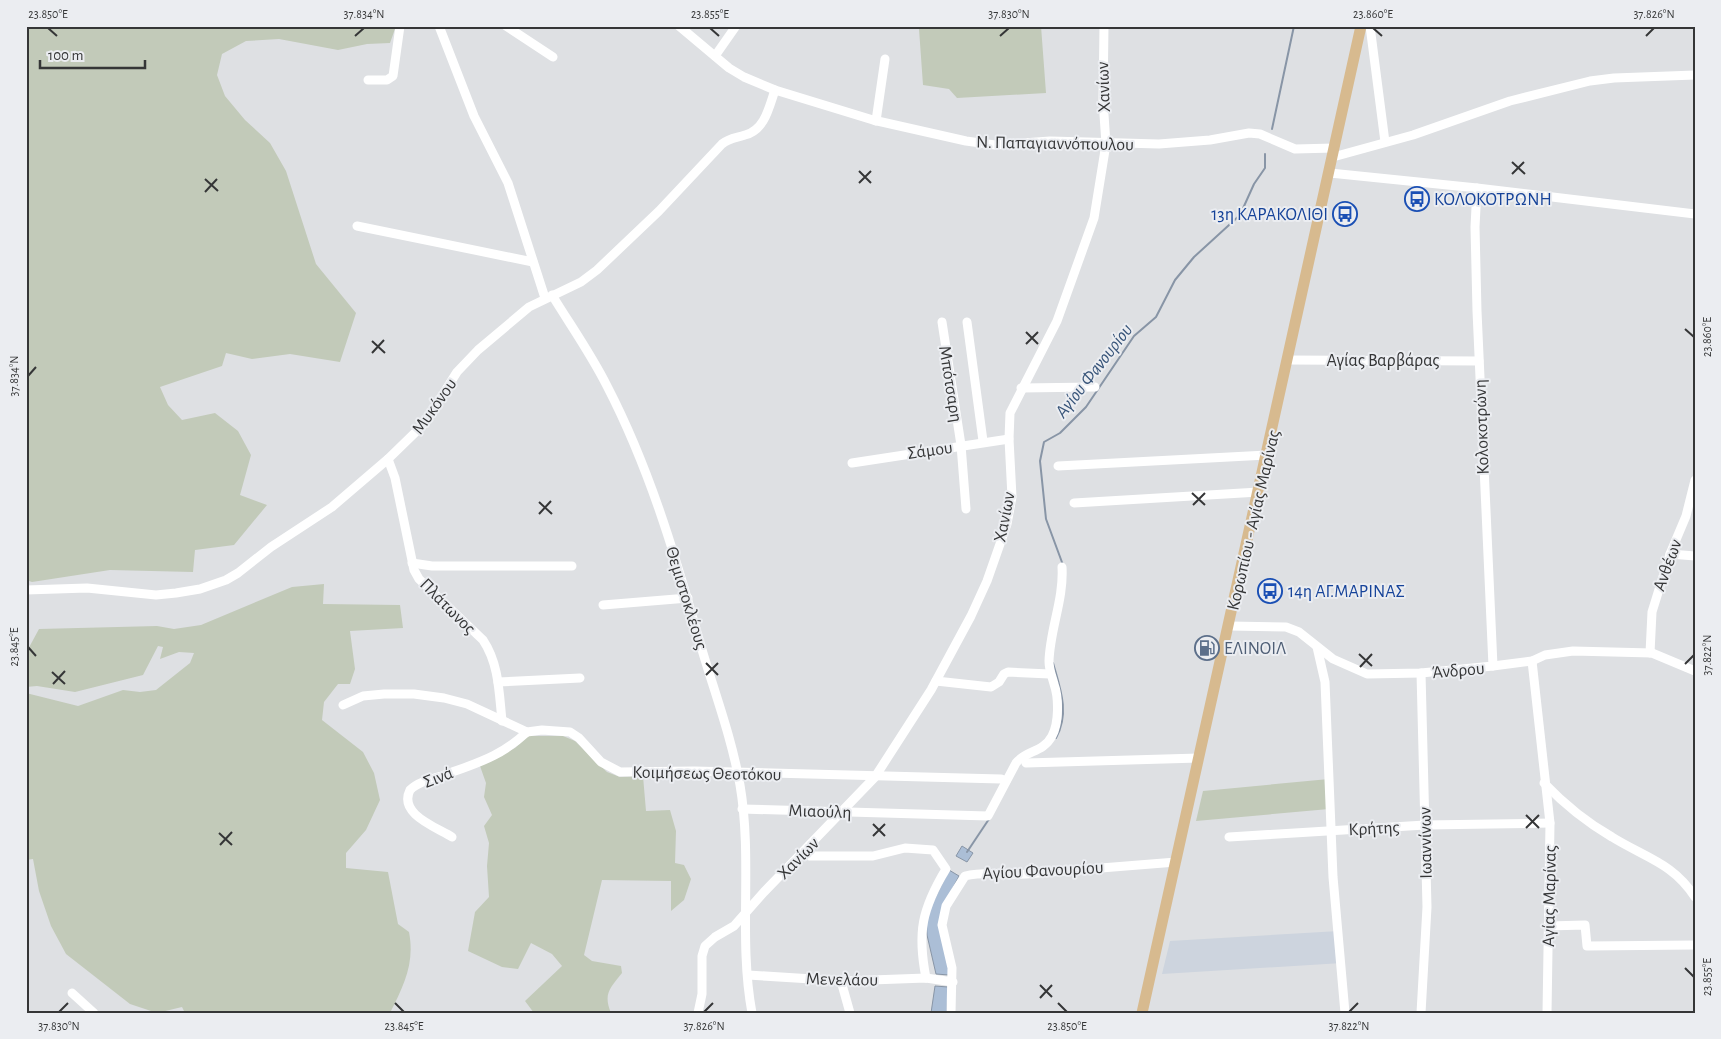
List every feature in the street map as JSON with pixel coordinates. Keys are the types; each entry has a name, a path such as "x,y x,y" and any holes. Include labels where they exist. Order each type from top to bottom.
{"main road":[{"name":"Κορωπίου - Αγίας Μαρίνας","path":"1142,1013 1362,26"}],"street":[{"path":"368,80 387,80 393,76 400,26"},
{"name":"Θεμιστοκλέους","path":"439,26 474,116 508,183 533,262 549,297 586,348 618,409 652,491 688,598 724,716 737,772 747,863 748,975 752,1013"},
{"path":"506,26 553,57"},
{"name":"Ν. Παπαγιαννόπουλου","path":"679,26 744,77 775,90 876,121 966,141 995,145 1050,141 1106,144 1186,143 1249,133 1260,134 1295,149 1334,152 1385,142 1502,104 1590,81 1614,78 1695,75"},
{"path":"715,56 736,26"},
{"name":"Χανίων","path":"698,1013 702,994 702,956 705,946 714,937 734,926 875,777 936,681 971,616 987,581 1007,524 1012,497 1009,438 1010,413 1057,321 1094,218 1106,144 1103,100 1104,26"},
{"path":"1370,26 1385,142"},
{"path":"876,121 885,60"},
{"name":"Μυκόνου","path":"26,590 94,589 156,595 200,589 226,580 332,507 388,459 425,423 441,394 467,361 507,323 529,307 581,282 597,270 659,211 727,140 747,135 758,127 767,114 775,90"},
{"path":"1330,173 1477,188 1695,214"},
{"name":"Κολοκοτρώνη","path":"1477,188 1475,227 1479,361 1493,666"},
{"path":"357,226 533,262"},
{"name":"Μπότσαρη","path":"942,322 961,446 966,510"},
{"path":"967,322 983,441"},
{"name":"Αγίας Βαρβάρας","path":"1288,360 1479,361"},
{"path":"1022,388 1096,387"},
{"name":"Σάμου","path":"852,463 1009,438"},
{"path":"1058,466 1267,454"},
{"name":"Πλάτωνος","path":"388,459 395,478 412,564 419,579 483,640 494,660 502,721"},
{"name":"Ανθέων","path":"1650,653 1652,612 1670,554 1686,516 1695,480"},
{"path":"1074,504 1259,492"},
{"path":"1670,554 1695,556"},
{"path":"412,564 432,566 572,566"},
{"path":"419,579 421,571 432,566"},
{"path":"1006,781 1020,758 1040,750 1052,736 1057,711 1055,685 1050,674 1049,661 1061,596 1062,567"},
{"path":"603,605 688,598"},
{"name":"Άνδρου","path":"1229,626 1286,628 1299,632 1333,659 1367,674 1421,673 1493,666 1532,661 1545,655 1573,651 1650,653 1695,671"},
{"path":"1317,647 1325,682 1331,830 1345,1013"},
{"name":"Αγίας Μαρίνας","path":"1532,661 1544,783 1550,823 1547,1013"},
{"path":"936,681 991,687 1000,682 1004,674 1008,672 1050,674"},
{"name":"Ιωαννίνων","path":"1421,673 1427,940 1421,1013"},
{"path":"498,682 580,678"},
{"name":"Κοιμήσεως Θεοτόκου","path":"343,705 363,696 414,694 444,698 467,704 527,732 542,730 570,732 579,738 601,762 620,772 737,772 1001,779 1006,781"},
{"name":"Σινά","path":"452,836 415,815 408,803 410,790 497,756 527,732"},
{"path":"1026,763 1199,758"},
{"name":"Μιαούλη","path":"742,809 988,816 1006,781"},
{"path":"1544,783 1567,807 1585,820 1641,854 1670,868 1686,883 1695,897"},
{"name":"Κρήτης","path":"1229,838 1424,825 1550,823"},
{"path":"805,851 809,856 873,856 905,848 929,849 939,856 946,869 930,897 924,914 922,930 926,978"},
{"name":"Αγίου Φανουρίου","path":"951,1013 950,957 942,925 946,906 965,876 978,873 1026,874 1176,862"},
{"path":"1548,926 1585,925 1587,946 1695,945"},
{"name":"Μενελάου","path":"748,975 842,981 926,978 950,982"},
{"path":"842,981 850,1013"},
{"path":"72,993 94,1013"}],"shaded area":[{"path":"1339,931 1342,963 1162,974 1170,941"}],"green space":[{"path":"26,26 396,26 390,43 367,44 338,50 279,39 246,41 222,54 217,75 225,96 245,120 270,143 286,171 316,264 356,313 340,362 290,354 252,359 226,353 222,366 160,387 168,405 182,420 215,413 238,431 251,455 240,495 267,505 234,545 195,550 193,572 110,570 32,582 26,580"},
{"path":"908,26 1041,26 1046,93 957,98 949,89 923,85 919,29"},
{"path":"324,584 323,604 400,605 403,628 350,631 355,669 350,684 338,684 324,702 322,720 363,752 374,773 380,800 366,830 346,853 346,868 388,872 398,924 409,932 411,954 407,974 400,993 390,1013 185,1013 182,1007 157,1013 130,1004 66,954 51,926 39,891 33,859 26,860 26,693 78,706 123,690 140,692 156,690 190,663 194,653 179,652 160,659 163,647 158,646 143,675 75,692 37,686 26,687 26,653 39,629 157,626 174,629 201,625 292,587"},
{"path":"527,736 563,736 575,741 607,772 620,777 643,776 646,811 670,810 676,831 675,863 684,865 691,879 684,900 671,911 671,881 602,880 584,955 592,961 621,966 622,973 611,987 608,996 611,1013 534,1013 525,1001 562,966 552,954 531,943 518,969 502,967 468,951 475,912 489,897 487,866 489,843 484,826 492,815 484,797 486,783 480,766 515,748"},
{"path":"1329,779 1329,809 1196,821 1203,791"}],"water":[{"path":"962,846 973,853 967,862 956,856"},
{"path":"949,870 959,876 943,907 949,975 936,974 927,935 926,916"},
{"path":"935,986 948,987 947,1013 931,1013"}],"waterway":[{"name":"Αγίου Φανουρίου","path":"1272,129 1294,26"},
{"name":"Αγίου Φανουρίου","path":"1063,565 1046,519 1040,461 1044,442 1060,433 1086,407 1134,336 1156,317 1175,280 1194,257 1240,215 1254,184 1265,168 1265,154"},
{"name":"Αγίου Φανουρίου","path":"1053,663 1061,691 1063,710 1060,729 1056,738"},
{"name":"Αγίου Φανουρίου","path":"967,852 989,819"}],"place":[{"name":"ΚΟΛΟΚΟΤΡΩΝΗ","path":"1417,199"},
{"name":"13η ΚΑΡΑΚΟΛΙΘΙ","path":"1345,214"},
{"name":"14η ΑΓ.ΜΑΡΙΝΑΣ","path":"1270,591"},
{"name":"ΕΛΙΝΟΙΛ","path":"1207,648"}]}
